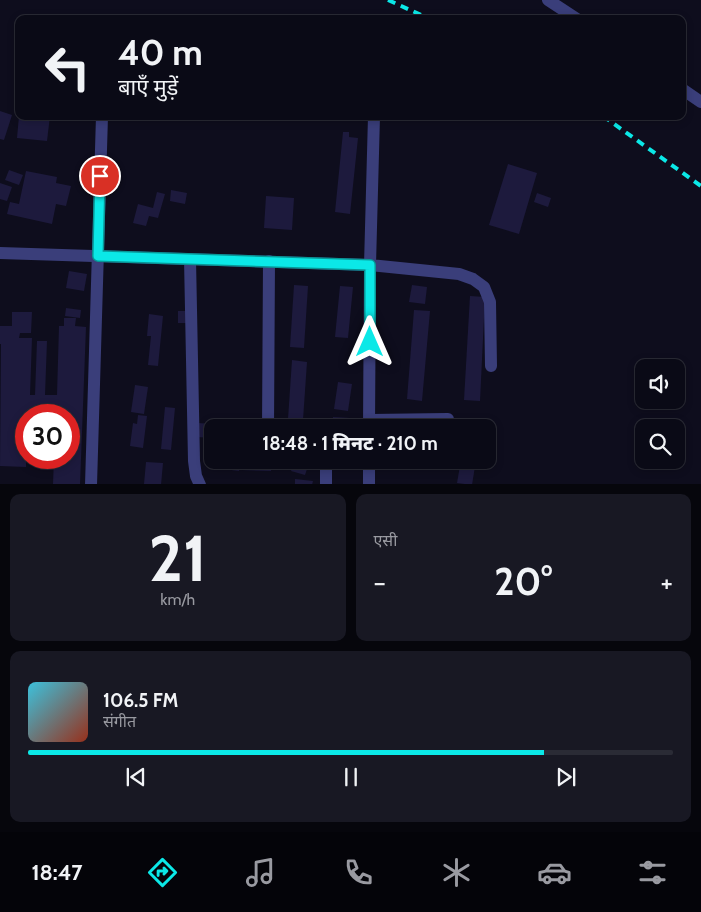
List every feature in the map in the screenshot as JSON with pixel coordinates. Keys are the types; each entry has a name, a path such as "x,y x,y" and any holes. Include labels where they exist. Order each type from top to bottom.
{"street":[{"path":"548,0 571,15"},
{"path":"686,92 701,102"},
{"path":"91,484 102,120"},
{"path":"369,419 370,265 374,120"},
{"path":"0,253 370,265 459,274 473,279 484,287 490,302 491,366"},
{"path":"190,259 194,461 196,476 200,484"},
{"path":"268,419 269,262"},
{"path":"326,469 326,484"},
{"path":"369,469 369,484"}],"building":[{"path":"0,111 12,115 4,140 0,139"},
{"path":"19,120 50,120 47,141 17,138"},
{"path":"343,132 349,132 349,137 358,138 350,214 335,212"},
{"path":"508,164 537,173 519,234 489,225"},
{"path":"9,170 23,175 19,185 5,180"},
{"path":"26,171 57,177 56,183 71,186 66,206 56,204 52,224 7,214 10,202 19,204"},
{"path":"0,183 12,187 7,201 0,199"},
{"path":"171,190 187,193 185,204 170,201"},
{"path":"157,192 165,194 158,218 149,216 146,226 133,223 138,204 153,208"},
{"path":"537,193 551,198 548,207 534,202"},
{"path":"266,196 294,198 292,230 264,228"},
{"path":"69,271 87,274 84,291 66,288"},
{"path":"294,285 308,286 304,348 290,347"},
{"path":"412,285 427,287 425,304 409,302"},
{"path":"340,286 353,287 348,338 335,337"},
{"path":"470,296 485,297 480,401 464,400"},
{"path":"66,308 81,310 80,318 65,316"},
{"path":"414,310 430,311 422,401 407,399"},
{"path":"178,311 191,311 191,323 178,323"},
{"path":"12,312 32,312 31,333 20,333 19,338 32,338 30,395 35,395 37,341 47,341 45,395 57,395 59,326 64,326 64,318 76,318 75,326 86,327 80,484 53,484 54,469 80,469 80,404 15,404 15,467 0,466 0,326 12,326"},
{"path":"149,314 163,316 158,366 148,365 151,336 147,336"},
{"path":"292,360 307,362 303,419 288,419"},
{"path":"338,382 352,384 348,411 334,409"},
{"path":"135,385 148,387 144,414 131,412"},
{"path":"165,407 175,408 171,450 161,449"},
{"path":"138,415 147,416 143,448 130,446 133,423 137,424"},
{"path":"333,417 350,418 350,419 333,419"},
{"path":"198,423 204,423 204,437 197,437"},
{"path":"146,462 163,463 161,484 144,484"},
{"path":"271,469 271,471 242,470"},
{"path":"292,469 307,469 305,475 291,471"},
{"path":"459,469 475,469 472,484 457,483"},
{"path":"295,479 313,481 312,484 295,484"}],"railway":[{"path":"388,0 421,15"},
{"path":"609,120 701,186"}],"route":[{"path":"100,176 98,256 370,265 370,342"}]}
